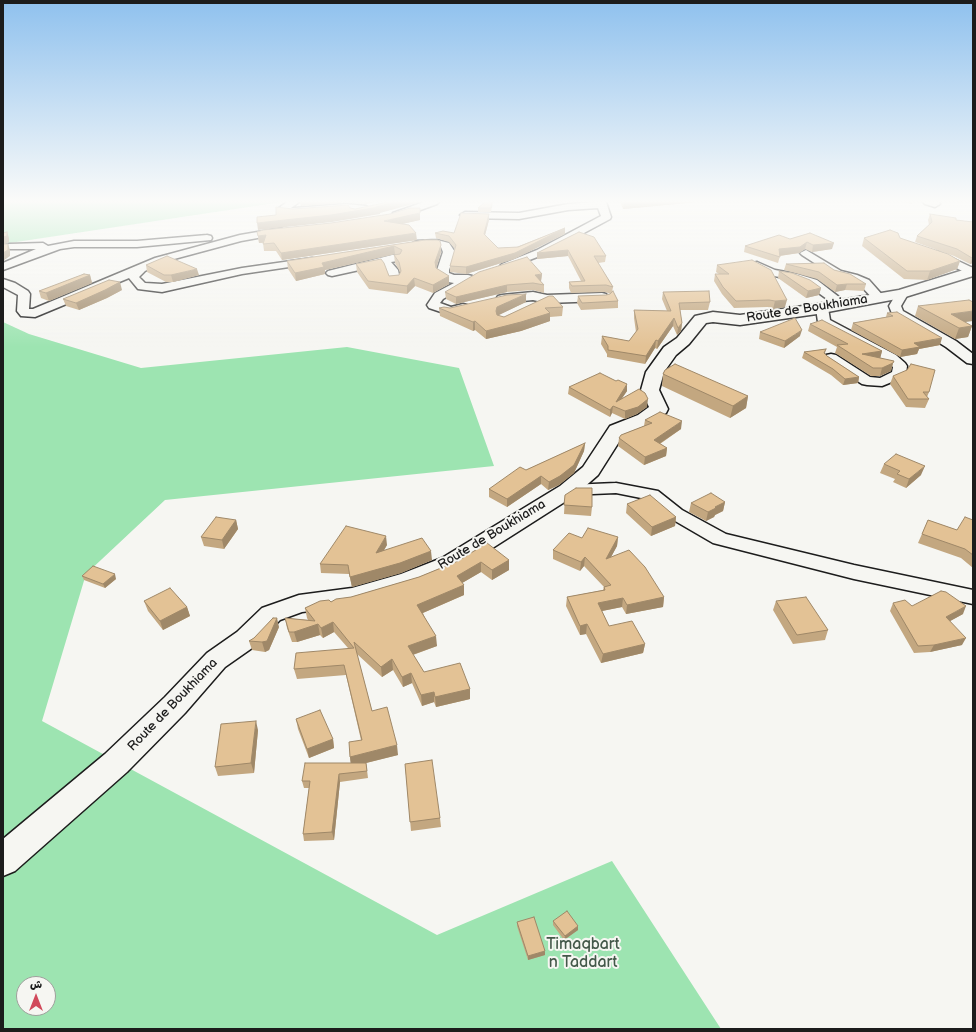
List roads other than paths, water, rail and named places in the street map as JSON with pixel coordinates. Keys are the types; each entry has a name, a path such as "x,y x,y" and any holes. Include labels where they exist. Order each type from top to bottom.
{"street":[{"path":"3,267 44,250"},
{"path":"3,283 24,294 23,311 25,313 35,313 141,269 159,260 197,250"},
{"path":"332,273 401,250"},
{"path":"448,250 449,252 443,270 444,275 452,279 468,280"},
{"path":"496,269 519,262 545,250"},
{"path":"927,250 950,259 973,271"},
{"path":"806,253 836,273 853,277 864,283 880,298"},
{"path":"381,256 433,255 447,259"},
{"path":"381,256 392,270 394,279"},
{"path":"141,269 133,276 138,283 148,288 162,288 242,271 324,259"},
{"path":"757,265 772,273 793,276 813,283 842,304"},
{"name":"Route de Boukhiama","path":"3,860 116,763 175,705 216,660 246,639 271,614 299,604 352,597 410,580 450,564 566,490 591,471 617,430 645,419 659,409 650,390 655,372 670,351 683,341 702,319 713,316 740,320 880,298 902,294 973,271"},
{"path":"472,306 450,310 433,305 439,296 481,274"},
{"path":"902,294 895,306 897,313 910,319 951,344 972,360"},
{"path":"493,301 507,298 533,296 547,298 605,297"},
{"path":"522,310 547,298"},
{"path":"822,308 824,322 891,358 900,366 899,374 882,382 867,381 831,358"},
{"path":"566,490 616,488 652,495 676,514 720,540 854,572 973,597"}],"park label":[{"name":"Timaqbart n Taddart","path":"583,954"}]}
